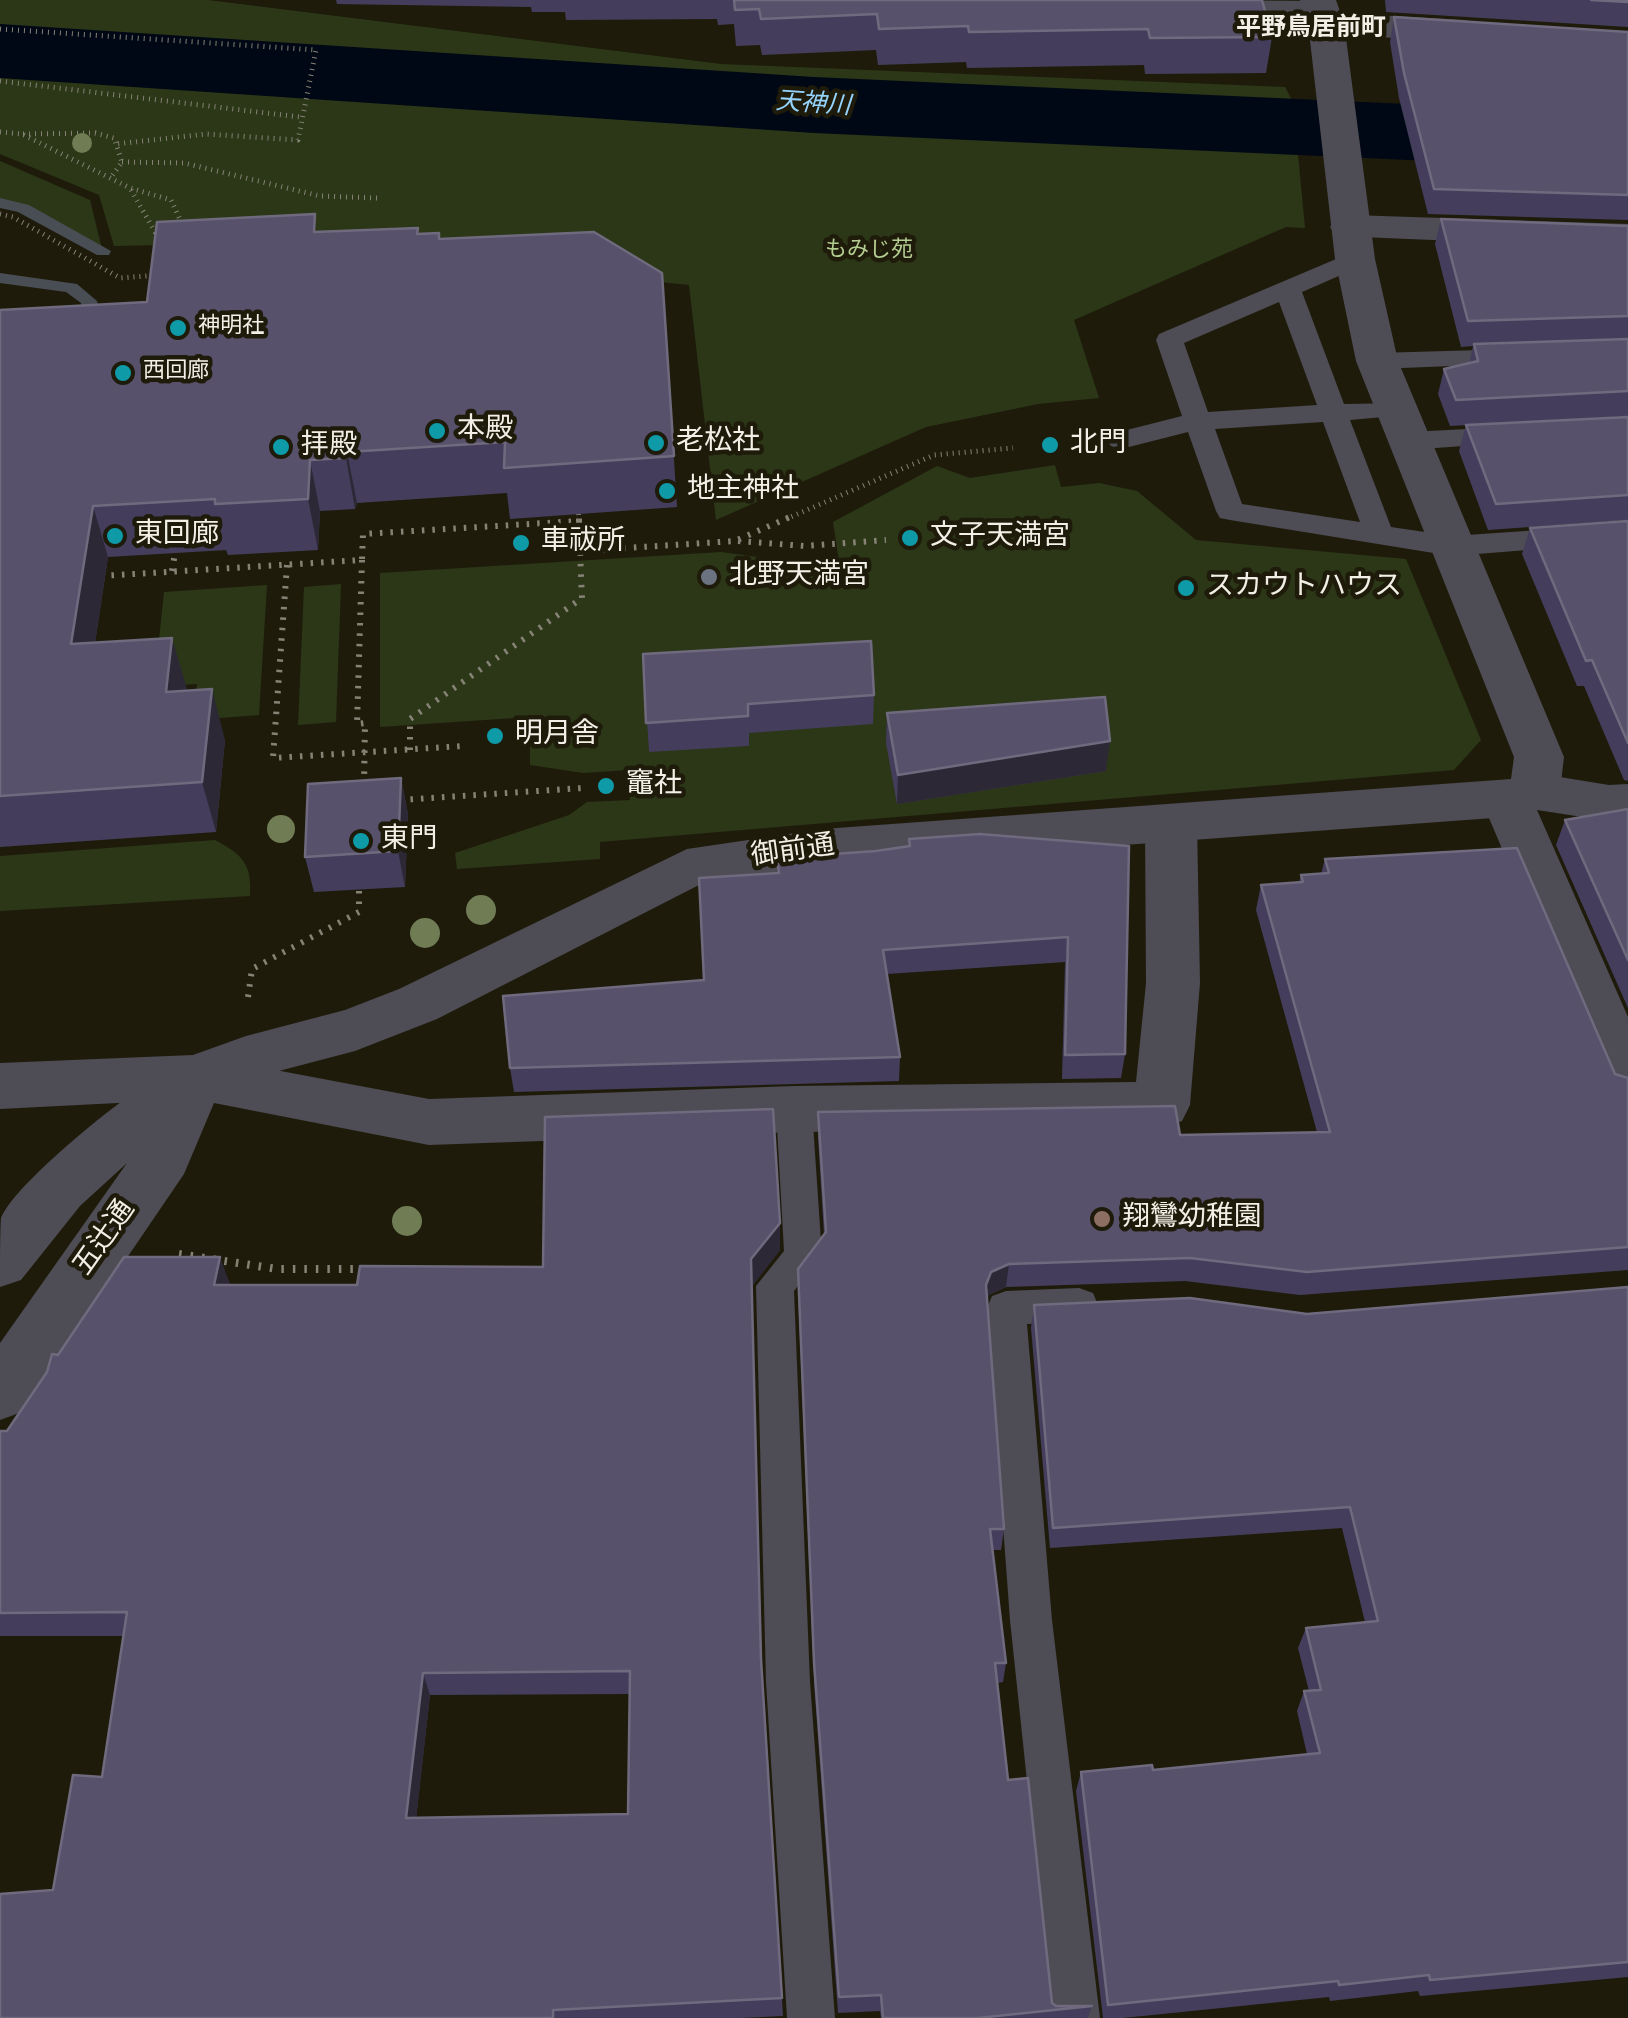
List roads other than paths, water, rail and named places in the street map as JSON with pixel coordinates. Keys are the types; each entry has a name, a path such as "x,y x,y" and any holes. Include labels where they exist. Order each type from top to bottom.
{"street":[{"path":"1155,10 1322,12 1504,34"},
{"path":"1322,12 1352,243 1378,360 1539,758 1521,795 1618,1031 1628,1080"},
{"path":"1352,243 1628,236"},
{"name":"御前通","path":"0,1086 221,1068 355,1029 418,1004 687,868 824,848 1521,795 1608,804 1628,802"},
{"path":"0,1262 58,1190 120,1135 221,1068 429,1122 794,1109 1162,1105 1173,984 1171,823"},
{"name":"五辻通","path":"0,1393 221,1068"}],"lane":[{"path":"1352,243 1286,288 1169,340 1230,510 1452,546 1628,532"},
{"path":"1286,288 1379,534"},
{"path":"1378,360 1551,356"},
{"path":"1120,440 1198,421 1331,413 1402,425 1528,434"},
{"path":"794,1109 803,1256 775,1286 788,1682 811,2018"},
{"path":"1076,2018 1030,1620 1006,1308 1125,1303"}],"waterway":[{"name":"天神川","path":"0,51 814,105 1628,142"},
{"path":"0,203 23,208 103,251"},
{"path":"0,278 71,288 89,301 94,327"}],"place":[{"name":"神明社","path":"178,328"},
{"name":"西回廊","path":"123,373"},
{"name":"本殿","path":"437,431"},
{"name":"老松社","path":"656,443"},
{"name":"北門","path":"1050,445"},
{"name":"拝殿","path":"281,447"},
{"name":"地主神社","path":"667,491"},
{"name":"東回廊","path":"115,536"},
{"name":"文子天満宮","path":"910,538"},
{"name":"車祓所","path":"521,543"},
{"name":"北野天満宮","path":"709,577"},
{"name":"スカウトハウス","path":"1186,588"},
{"name":"明月舎","path":"495,736"},
{"name":"竈社","path":"606,786"},
{"name":"東門","path":"361,841"},
{"name":"翔鸞幼稚園","path":"1102,1219"}],"district":[{"name":"平野鳥居前町","path":"1311,30"}],"park label":[{"name":"もみじ苑","path":"869,252"}]}
